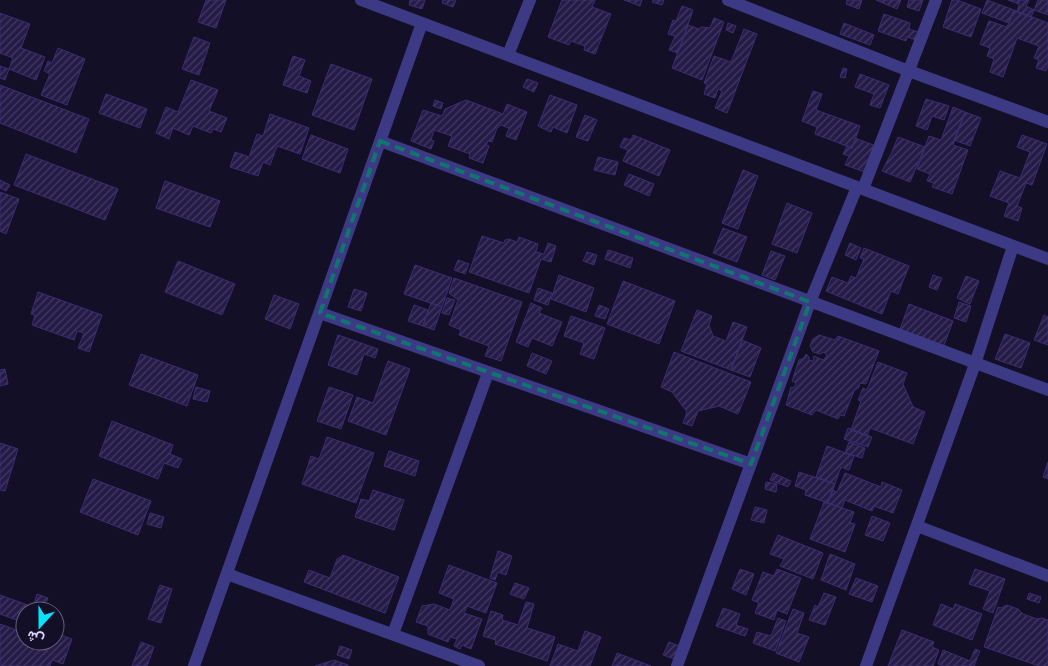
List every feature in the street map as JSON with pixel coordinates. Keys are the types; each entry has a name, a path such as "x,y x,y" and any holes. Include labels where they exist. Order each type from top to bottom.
{"street":[{"path":"362,0 1048,259"},
{"path":"508,55 530,0"},
{"path":"728,0 909,71 1048,122"},
{"path":"677,666 810,302 909,71 936,0"},
{"path":"194,666 422,23"},
{"path":"380,141 1048,390"},
{"path":"866,666 975,364 1013,246"},
{"path":"320,313 751,464"},
{"path":"393,634 488,373"},
{"path":"917,526 1048,576"},
{"path":"227,574 479,666"}],"highlighted area":[{"path":"380,141 810,302 751,464 320,313"}],"building":[{"path":"206,0 226,0 216,28 198,22"},
{"path":"410,0 425,0 422,9 409,5"},
{"path":"443,0 456,0 453,7 442,3"},
{"path":"562,0 595,0 592,7 611,14 595,54 584,50 585,46 571,41 569,45 548,37"},
{"path":"624,0 642,0 640,6"},
{"path":"653,0 664,0 662,5 652,2"},
{"path":"847,0 862,0 859,9 846,4"},
{"path":"876,0 901,0 897,9"},
{"path":"909,0 923,0 919,11 907,7"},
{"path":"952,0 981,9 971,37 943,27"},
{"path":"987,0 1014,10 1009,23 982,13"},
{"path":"1008,0 1029,0 1026,6 1034,10 1031,17 1017,12 1019,4"},
{"path":"1038,0 1048,0 1048,15 1034,10"},
{"path":"682,6 693,10 678,53 669,50 675,36 668,34 673,20 676,21"},
{"path":"1014,10 1048,23 1048,66 1046,71 1036,68 1039,60 1034,58 1039,46 1017,38 1003,77 990,72 994,59 987,56 990,48 980,44 989,21 1007,27"},
{"path":"0,13 30,24 21,48 45,57 36,80 9,69 13,58 0,53"},
{"path":"884,14 910,23 909,29 918,32 916,40 907,37 906,41 878,31"},
{"path":"714,18 724,22 702,80 672,68 688,25 699,29 701,27 710,28"},
{"path":"728,23 736,26 733,33 726,30"},
{"path":"844,23 874,35 870,45 840,34"},
{"path":"744,29 757,34 727,113 715,108 722,91 718,89 715,98 704,94 707,84 704,83 714,56 731,62"},
{"path":"194,37 210,43 199,75 182,69"},
{"path":"58,48 85,59 67,105 41,95 50,74 44,71 48,61 52,63"},
{"path":"293,56 305,60 299,76 311,81 307,93 283,85"},
{"path":"331,64 372,79 354,130 312,115"},
{"path":"0,66 9,69 5,80 0,78"},
{"path":"843,68 847,69 845,78 840,77"},
{"path":"860,74 889,85 880,108 870,105 874,94 855,87"},
{"path":"527,79 538,83 534,92 523,87"},
{"path":"191,80 218,90 209,111 227,118 221,132 213,129 211,133 193,126 189,135 173,128 169,139 156,133 166,107 178,112"},
{"path":"0,85 89,119 76,153 0,123"},
{"path":"813,91 822,94 816,110 860,126 852,148 815,134 817,127 802,121"},
{"path":"106,94 147,109 140,128 99,113"},
{"path":"550,95 577,105 567,133 553,127 551,132 538,126"},
{"path":"926,99 949,106 944,120 932,116 927,130 916,126"},
{"path":"435,100 443,103 441,109 433,106"},
{"path":"466,100 503,114 507,104 527,112 516,140 506,136 509,128 501,125 497,128 492,142 488,141 486,145 489,146 483,163 469,158 470,154 448,146 452,136 434,130 431,140 434,141 431,149 411,141 423,110 442,116 445,109"},
{"path":"953,107 965,112 953,145 968,150 952,194 932,187 934,183 927,181 930,174 917,169 929,136 941,140"},
{"path":"965,112 981,118 970,146 954,140"},
{"path":"270,114 309,128 300,154 277,146 270,165 263,162 258,176 230,167 235,152 249,157 257,134 263,136"},
{"path":"585,115 597,120 588,141 576,137"},
{"path":"311,135 348,149 340,173 302,159"},
{"path":"633,135 670,150 659,176 623,161 628,150 620,147 624,138 631,140"},
{"path":"1022,135 1047,144 1032,185 1026,183 1017,206 1022,208 1018,221 1004,216 1009,203 990,196 1000,171 1020,178 1030,152 1017,147"},
{"path":"898,137 925,147 910,182 882,171"},
{"path":"855,138 876,146 865,172 845,165 849,156 843,154 847,146 852,148"},
{"path":"26,154 118,189 105,220 14,185"},
{"path":"598,157 618,162 615,175 594,170"},
{"path":"743,170 758,176 738,229 722,223"},
{"path":"629,174 654,184 649,196 624,185"},
{"path":"0,180 10,185 6,191 0,188"},
{"path":"165,181 220,201 210,227 156,208"},
{"path":"0,192 19,199 6,234 0,231"},
{"path":"787,203 812,213 797,253 772,244"},
{"path":"723,228 747,237 737,262 713,253"},
{"path":"482,236 504,243 505,240 509,239 517,242 519,237 538,244 536,252 544,254 548,243 556,246 551,262 541,259 529,293 469,272"},
{"path":"850,243 861,248 856,260 845,255"},
{"path":"864,248 909,266 898,294 891,291 882,314 826,291 832,277 848,283 851,276 856,278 864,259 860,258"},
{"path":"608,250 633,258 630,268 605,259"},
{"path":"771,251 785,256 775,280 762,275"},
{"path":"587,252 597,255 594,265 583,261"},
{"path":"458,260 469,264 465,274 454,270"},
{"path":"178,261 235,284 222,315 165,292"},
{"path":"415,265 452,278 442,307 404,294"},
{"path":"559,275 594,288 586,312 551,299"},
{"path":"933,275 942,278 937,290 929,287"},
{"path":"966,276 979,281 970,304 957,298"},
{"path":"454,278 522,302 501,361 485,356 489,346 459,335 461,330 449,325 458,300 449,293"},
{"path":"623,281 675,301 659,344 607,324"},
{"path":"538,288 552,293 548,305 534,300"},
{"path":"354,289 367,293 361,311 348,307"},
{"path":"38,292 102,315 89,352 78,348 84,333 77,331 74,340 32,325 35,315 31,314"},
{"path":"274,295 299,304 290,329 265,319"},
{"path":"447,298 455,300 449,315 442,313"},
{"path":"959,302 971,306 966,322 954,318"},
{"path":"431,303 442,307 434,330 423,326"},
{"path":"531,303 542,308 539,313 562,322 552,346 532,338 528,347 516,342"},
{"path":"909,304 953,321 943,348 899,332"},
{"path":"414,305 428,310 423,326 408,321"},
{"path":"599,305 609,309 605,319 595,316"},
{"path":"697,310 712,316 709,325 713,336 726,341 733,322 747,327 731,370 681,351"},
{"path":"1044,315 1048,317 1048,345 1034,340"},
{"path":"571,316 605,328 594,359 580,354 584,343 564,336"},
{"path":"1005,334 1030,343 1021,368 995,359"},
{"path":"338,335 378,349 375,358 364,354 357,375 328,365"},
{"path":"819,335 835,340 838,336 879,351 866,384 860,383 859,387 854,391 844,416 840,415 838,419 816,410 812,415 786,405 791,387 794,388 796,383 792,381 799,360 804,358 806,354 809,360 813,361 814,356 823,360 827,356 824,352 820,354 813,352 810,346 813,339"},
{"path":"742,340 761,348 750,377 731,370"},
{"path":"674,352 751,382 738,414 719,406 698,411 692,426 683,423 687,412 672,392 661,387"},
{"path":"532,353 552,361 546,374 527,366"},
{"path":"141,354 198,375 187,406 129,385"},
{"path":"388,361 410,369 386,435 348,421 357,397 373,403"},
{"path":"878,362 907,373 903,384 913,407 925,412 913,444 870,428 867,436 851,430 861,401 858,400 863,388 867,390"},
{"path":"5,369 8,384 0,386 0,370"},
{"path":"196,387 210,391 207,402 193,399"},
{"path":"329,387 353,395 341,429 317,421"},
{"path":"112,421 173,445 170,454 182,459 178,468 164,463 158,479 99,456"},
{"path":"848,428 872,437 868,447 844,439"},
{"path":"327,437 374,453 356,503 302,484 311,456 319,459"},
{"path":"849,442 865,448 862,458 845,453"},
{"path":"0,443 18,449 5,491 0,490"},
{"path":"827,446 854,456 849,470 841,467 835,484 816,477"},
{"path":"389,451 419,461 415,476 384,466"},
{"path":"1048,462 1048,479 1043,477"},
{"path":"799,472 835,484 828,503 805,495 806,490 795,486"},
{"path":"773,473 791,481 788,487 770,480"},
{"path":"845,473 881,487 882,482 902,490 893,513 874,506 872,511 845,500 842,508 828,503 832,490 837,492"},
{"path":"93,479 151,501 138,535 80,512"},
{"path":"766,482 777,484 776,492 765,489"},
{"path":"373,490 404,500 394,530 355,517 361,499 369,501"},
{"path":"824,502 854,512 850,523 855,524 845,552 810,539"},
{"path":"755,507 767,510 764,523 751,520"},
{"path":"150,513 164,517 161,528 147,524"},
{"path":"872,516 890,523 883,541 865,535"},
{"path":"778,535 823,553 813,579 780,566 784,559 770,554"},
{"path":"498,551 512,556 506,575 498,572 495,580 490,578"},
{"path":"830,554 855,564 846,590 821,580"},
{"path":"343,555 399,577 385,613 304,582 309,570 330,578 337,559"},
{"path":"449,565 497,583 486,613 467,606 464,613 482,619 471,649 462,645 460,649 454,646 457,639 450,637 448,642 428,634 428,626 416,622 422,606 434,604 450,610 454,599 439,593"},
{"path":"740,569 754,574 746,595 732,589"},
{"path":"777,569 801,578 787,614 777,610 774,620 755,613 759,603 752,600 763,572 774,576"},
{"path":"975,569 1005,579 993,613 983,609 990,591 969,584"},
{"path":"856,578 878,586 872,602 849,594"},
{"path":"515,583 529,588 524,599 510,594"},
{"path":"160,585 172,589 161,623 148,619"},
{"path":"824,593 836,597 825,625 809,620 815,605 818,607"},
{"path":"1029,593 1041,597 1039,603 1027,599"},
{"path":"37,594 48,598 47,601 35,601"},
{"path":"0,595 16,601 15,620 0,614"},
{"path":"526,602 534,604 527,628 555,637 547,661 495,644 496,640 483,636 491,611 503,615 502,620 518,625"},
{"path":"941,604 953,609 955,604 982,614 972,640 933,625"},
{"path":"1007,605 1018,609 1023,614 1037,619 1048,620 1048,666 1039,666 984,647 998,607 1001,608"},
{"path":"723,608 740,614 736,625 748,629 745,636 716,626"},
{"path":"793,609 804,613 797,633 809,637 799,662 776,653"},
{"path":"778,618 786,621 775,651 753,643 757,632 771,636"},
{"path":"0,624 15,629 15,651 65,651 65,637 72,639 63,664 52,660 50,666 0,666"},
{"path":"902,630 934,642 932,647 939,650 933,666 888,666"},
{"path":"585,631 601,637 590,666 550,666 558,644 578,651"},
{"path":"141,642 154,647 147,666 132,666"},
{"path":"669,642 679,646 674,659 663,655"},
{"path":"340,646 352,650 349,659 337,655"},
{"path":"975,649 980,651 974,666 943,666 938,664 943,650 970,661"},
{"path":"617,653 651,666 612,666"},
{"path":"334,660 348,666 315,666"}]}
